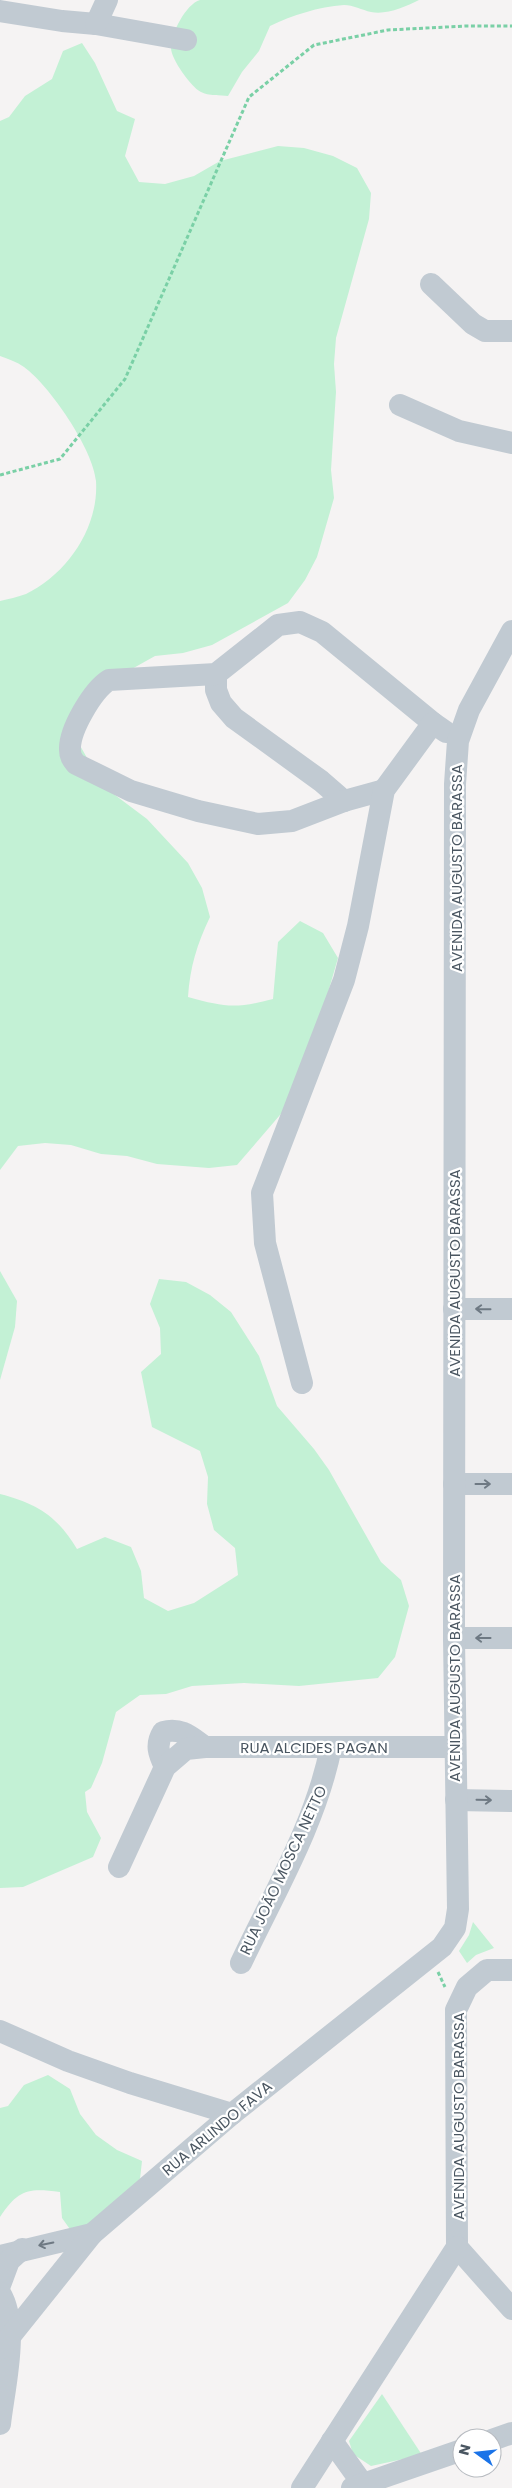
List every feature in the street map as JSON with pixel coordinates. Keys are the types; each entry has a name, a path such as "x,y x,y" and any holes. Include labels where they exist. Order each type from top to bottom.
{"street":[{"path":"96,24 107,0"},
{"path":"0,11 62,21 96,24 186,40"},
{"path":"431,284 473,324 485,331 512,331"},
{"path":"400,405 459,431 512,443"},
{"path":"384,790 344,801 292,820 258,824 198,812 131,791 76,764 70,757 69,748 78,722 100,686 109,680 216,674 278,625 300,622 322,632 458,741"},
{"name":"AVENIDA AUGUSTO BARASSA","path":"455,1928 458,1909 454,1747 455,784 458,741 470,710 512,631"},
{"path":"216,674 216,690 221,704 234,718 320,781 344,801"},
{"path":"302,1383 265,1243 262,1193 344,980 358,926 384,790 433,722"},
{"path":"454,1308 512,1310"},
{"path":"454,1484 512,1484"},
{"path":"454,1638 512,1638"},
{"name":"RUA ALCIDES PAGAN","path":"119,1867 170,1762 186,1749 205,1747 454,1747"},
{"name":"RUA JOÃO MOSCA NETTO","path":"240,1963 311,1815 324,1783 331,1747"},
{"path":"456,1800 512,1801"},
{"name":"RUA ARLINDO FAVA","path":"5,2343 92,2234 232,2114 442,1947 455,1928"},
{"name":"AVENIDA AUGUSTO BARASSA","path":"457,2247 456,2010 467,1987 487,1970 512,1970"},
{"path":"0,2031 95,2071 232,2114"},
{"path":"0,2256 22,2249 92,2234"},
{"path":"302,2488 457,2247 512,2308"},
{"path":"0,2286 9,2261 22,2249"},
{"path":"0,2293 6,2304 0,2424"},
{"path":"332,2441 357,2485 452,2453"}],"path":[{"path":"0,474 60,459 126,379 249,97 314,44 388,30 512,26"},
{"path":"431,1956 456,2010"}],"green space":[{"path":"200,0 419,0 402,8 377,13 347,5 325,8 297,15 270,26 259,51 242,72 228,96 207,94 197,89 182,72 172,53 171,48 176,27 190,7"},
{"path":"82,43 95,63 117,111 135,119 125,156 139,182 165,184 194,176 220,161 278,146 304,148 333,156 357,168 371,193 369,219 336,338 334,364 336,392 331,470 334,498 317,557 305,580 288,603 212,645 183,653 155,656 105,684 74,735 103,786 147,819 188,863 202,888 210,917 195,956 190,976 188,997 230,1006 273,999 278,942 300,921 323,933 338,958 312,1048 292,1101 237,1165 209,1168 157,1164 127,1156 101,1154 71,1145 45,1143 18,1146 0,1170 0,601 26,594 55,575 67,562 78,548 92,516 96,499 96,481 87,452 79,436 46,388 24,367 0,356 0,121 9,117 25,96 52,79 63,51"},
{"path":"0,1271 17,1301 15,1327 0,1380"},
{"path":"159,1279 186,1282 210,1295 231,1312 259,1356 277,1406 314,1449 329,1470 381,1562 401,1580 409,1606 395,1657 378,1678 299,1686 244,1683 192,1686 166,1694 140,1695 116,1712 102,1763 91,1788 85,1792 87,1812 101,1838 93,1857 23,1887 0,1888 0,1494 25,1502 45,1513 62,1528 77,1549 105,1537 131,1547 141,1571 144,1598 168,1611 194,1603 238,1575 235,1548 214,1530 207,1504 208,1477 200,1451 152,1427 141,1372 161,1354 160,1328 150,1304"},
{"path":"473,1922 494,1948 476,1955 467,1963 459,1951 469,1935"},
{"path":"48,2075 70,2089 80,2114 96,2135 117,2150 142,2161 139,2188 77,2239 62,2218 60,2192 40,2190 25,2193 13,2201 0,2217 0,2108 8,2106 24,2085"},
{"path":"382,2394 422,2455 371,2466 353,2454 349,2441"}]}
